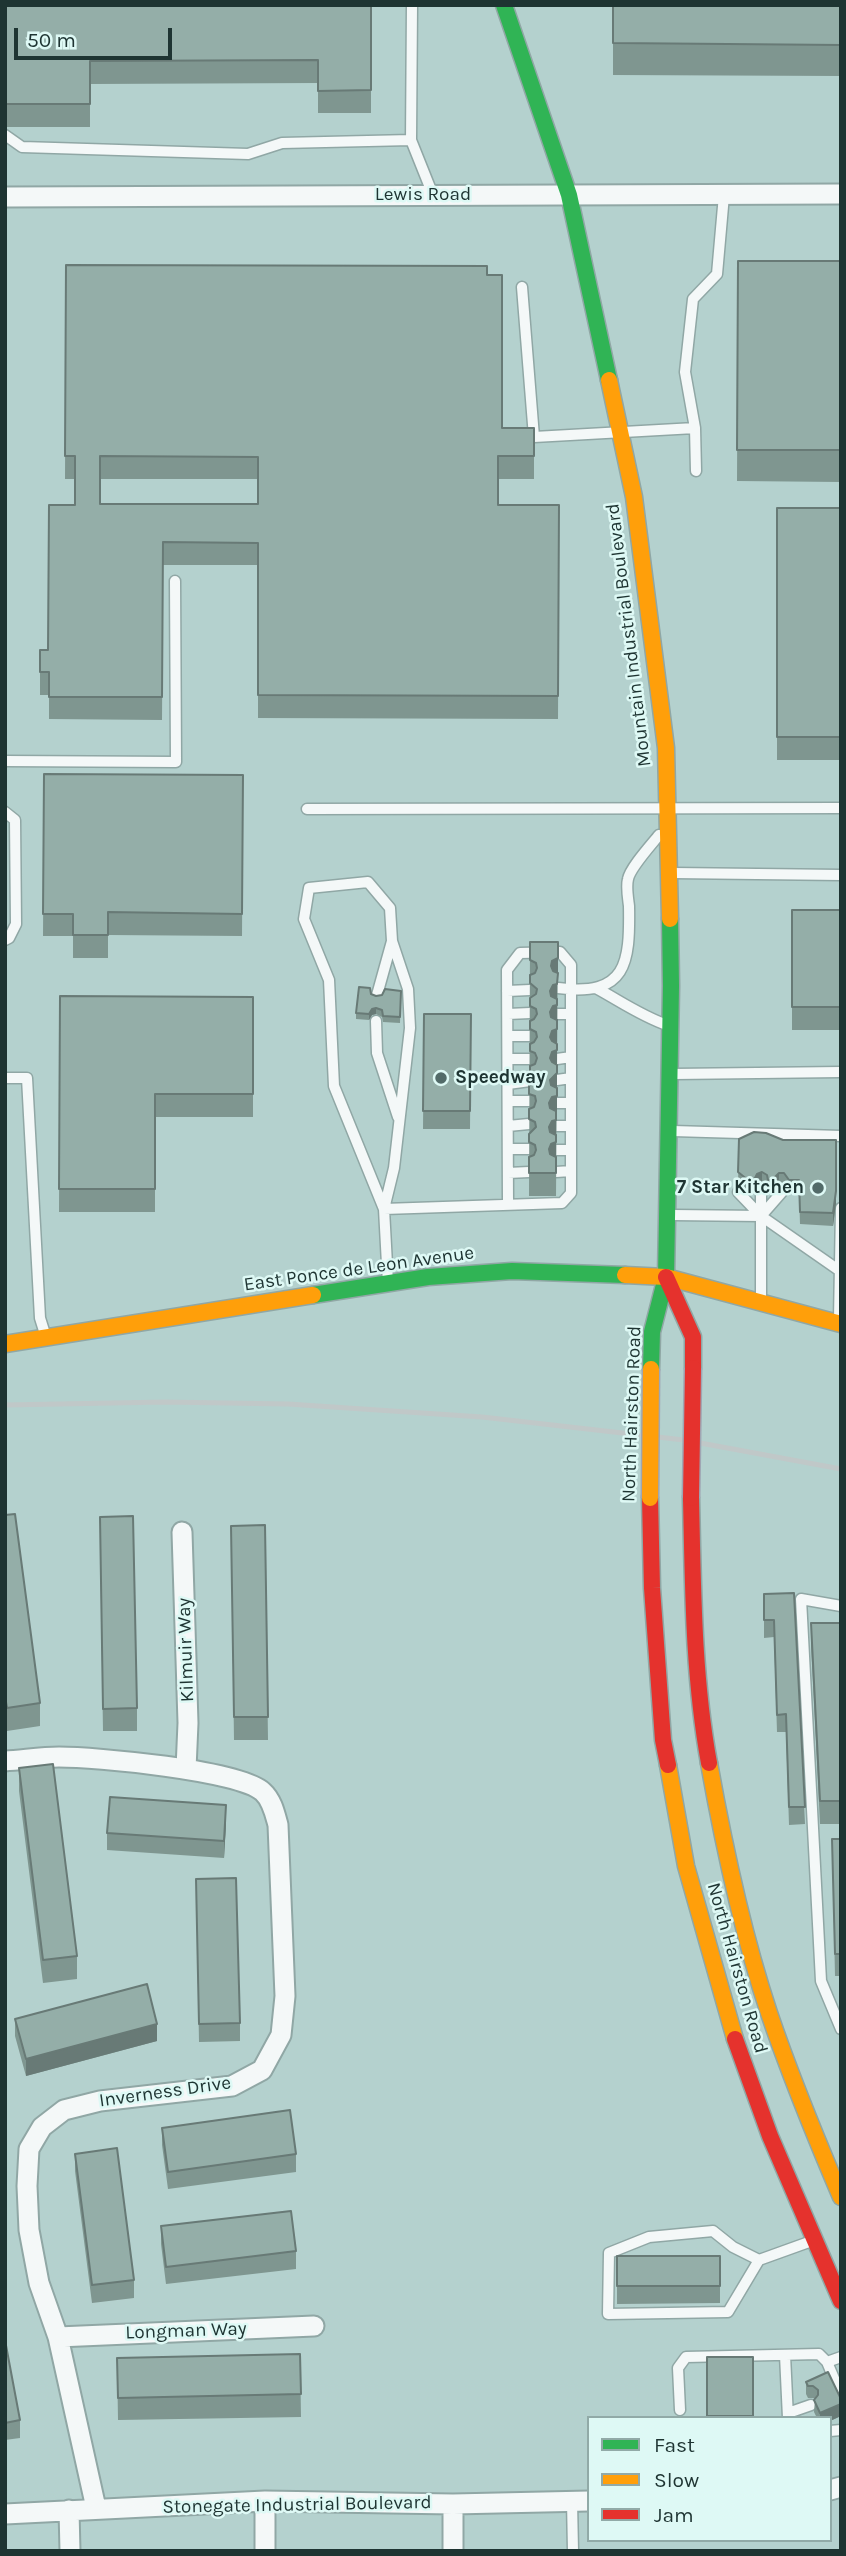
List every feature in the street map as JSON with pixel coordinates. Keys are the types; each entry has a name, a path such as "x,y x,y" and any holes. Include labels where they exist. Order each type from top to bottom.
{"main road":[{"name":"Mountain Industrial Boulevard","path":"504,5 569,195 634,497 664,735 670,1026 666,1277"},
{"name":"East Ponce de Leon Avenue","path":"5,1344 428,1277 512,1271 666,1277 840,1324"},
{"name":"North Hairston Road","path":"666,1277 693,1338 693,1587 704,1735 726,1857 768,2011 808,2121 841,2197"},
{"name":"North Hairston Road","path":"666,1277 652,1332 650,1498 652,1588 663,1740 686,1866 729,2024 770,2136 841,2301"}],"street":[{"name":"Lewis Road","path":"5,197 841,194"},
{"name":"Kilmuir Way","path":"182,1532 188,1723 186,1769"},
{"name":"Inverness Drive","path":"5,1761 60,1757 186,1769 245,1782 262,1791 271,1803 278,1825 285,1996 281,2035 262,2070 232,2086 100,2101 64,2110 42,2127 29,2149 29,2230 39,2284 58,2337 96,2508"},
{"name":"Longman Way","path":"58,2337 314,2326"},
{"name":"Stonegate Industrial Boulevard","path":"5,2514 265,2501 453,2504 580,2501"},
{"path":"265,2501 265,2551"},
{"path":"453,2504 453,2551"},
{"path":"69,2510 70,2551"}],"lane":[{"path":"412,5 411,140 433,195"},
{"path":"5,135 22,147 248,154 282,143 411,140"},
{"path":"696,471 695,428 685,372 693,299 717,274 724,195"},
{"path":"523,287 534,437 695,428"},
{"path":"5,761 176,762 175,581"},
{"path":"307,809 667,816 841,808"},
{"path":"5,812 15,820 16,924 9,938 5,940"},
{"path":"558,988 596,988 612,979 626,963 629,942 628,877 667,816"},
{"path":"668,873 841,875"},
{"path":"384,1209 334,1086 329,980 304,919 310,888 368,882 390,908 392,942 408,989 410,1028 394,1168 384,1209 388,1284"},
{"path":"377,995 392,942"},
{"path":"384,1209 562,1203 571,1193 571,965 560,952 520,953 507,970 508,1204"},
{"path":"596,988 623,1002 641,1016 670,1026"},
{"path":"507,991 530,990"},
{"path":"508,1014 530,1013"},
{"path":"557,1014 571,1014"},
{"path":"376,1021 377,1053 399,1121"},
{"path":"557,1035 571,1035"},
{"path":"508,1036 530,1036"},
{"path":"557,1059 571,1057"},
{"path":"508,1059 530,1059"},
{"path":"670,1074 841,1072"},
{"path":"5,1078 27,1078 40,1318 46,1338"},
{"path":"557,1080 571,1078"},
{"path":"508,1084 530,1081"},
{"path":"508,1101 529,1101"},
{"path":"557,1103 571,1103"},
{"path":"508,1126 529,1124"},
{"path":"556,1126 571,1126"},
{"path":"669,1131 841,1136"},
{"path":"739,1144 760,1133"},
{"path":"760,1133 760,1145"},
{"path":"760,1133 783,1145"},
{"path":"508,1149 529,1149"},
{"path":"556,1150 571,1150"},
{"path":"556,1172 571,1171"},
{"path":"508,1173 529,1172"},
{"path":"738,1192 761,1216 840,1271"},
{"path":"761,1192 761,1302"},
{"path":"668,1215 761,1216 782,1192"},
{"path":"840,1324 841,1208"},
{"path":"841,1606 801,1599 821,1981 841,2029"},
{"path":"759,2260 733,2247 713,2231 649,2237 609,2253 607,2314 728,2312 759,2260 815,2240"},
{"path":"680,2410 678,2368 686,2357 819,2354 827,2362 838,2394"},
{"path":"785,2355 788,2416 811,2405"},
{"path":"827,2362 841,2357"},
{"path":"573,2551 580,2501"}],"building":[{"path":"5,5 371,5 371,90 318,91 318,60 90,61 90,104 5,104"},
{"path":"613,5 841,5 841,45 613,43"},
{"path":"738,261 841,261 841,450 737,450"},
{"path":"66,265 487,266 487,275 502,275 502,428 534,428 534,456 498,456 498,505 559,505 558,696 258,695 258,543 163,542 162,697 49,697 49,672 40,672 40,650 48,650 49,505 75,505 75,456 65,456","holes":["100,456 258,457 258,504 100,504"]},
{"path":"777,508 841,508 841,737 777,737"},
{"path":"44,774 243,775 242,914 108,912 108,935 73,935 73,914 43,914"},
{"path":"792,910 841,910 841,1007 792,1007"},
{"path":"530,942 558,942 558,958 552,961 551,966 553,971 558,973 557,984 553,985 550,991 551,996 557,999 557,1005 553,1006 550,1012 551,1017 557,1020 557,1029 552,1031 550,1037 557,1044 557,1050 552,1052 550,1058 557,1065 557,1073 550,1080 551,1085 557,1088 557,1096 552,1097 549,1103 550,1108 556,1111 556,1120 552,1121 549,1127 550,1132 556,1135 556,1142 551,1144 549,1149 550,1154 556,1157 556,1173 529,1173 529,1157 534,1155 536,1150 535,1145 529,1142 529,1134 536,1127 535,1122 529,1119 529,1109 534,1107 536,1101 535,1096 529,1094 529,1086 536,1079 530,1066 535,1064 537,1058 535,1053 530,1051 530,1044 537,1037 536,1032 530,1029 530,1021 537,1014 536,1009 530,1006 530,998 536,994 537,989 530,983 530,975 535,973 537,968 536,963 530,960"},
{"path":"359,987 370,988 371,994 376,996 382,995 385,989 401,991 400,1017 383,1016 382,1010 376,1008 369,1014 356,1013"},
{"path":"60,996 253,997 253,1094 155,1094 155,1189 59,1189"},
{"path":"424,1014 471,1014 470,1111 423,1111"},
{"path":"754,1132 766,1133 783,1140 836,1140 833,1213 800,1212 799,1180 789,1180 784,1173 768,1180 767,1175 762,1172 757,1174 754,1180 748,1180 738,1172 739,1139"},
{"path":"15,1514 40,1703 7,1708 5,1515"},
{"path":"133,1516 137,1708 103,1709 100,1517"},
{"path":"265,1525 268,1717 234,1717 231,1526"},
{"path":"794,1593 805,1807 789,1807 786,1714 777,1715 774,1620 764,1620 764,1594"},
{"path":"811,1623 841,1623 841,1801 820,1801"},
{"path":"53,1764 77,1956 43,1960 19,1768"},
{"path":"110,1797 226,1805 224,1841 107,1833"},
{"path":"832,1839 841,1839 841,1954 835,1954"},
{"path":"236,1878 240,2023 199,2024 196,1879"},
{"path":"147,1984 157,2024 26,2059 15,2019"},
{"path":"290,2110 296,2154 168,2172 162,2128"},
{"path":"117,2148 134,2280 92,2285 75,2154"},
{"path":"291,2211 296,2251 166,2267 161,2226"},
{"path":"617,2256 720,2256 720,2286 617,2286"},
{"path":"5,2340 20,2420 5,2423"},
{"path":"300,2354 301,2394 118,2398 117,2358"},
{"path":"707,2357 753,2357 753,2416 707,2416"},
{"path":"828,2372 841,2404 820,2413 814,2400 818,2390 808,2386 806,2382"}],"railway":[{"path":"5,1405 165,1402 288,1404 482,1417 684,1440 841,1469"}],"traffic: fast":[{"path":"504,5 569,195 609,380"},
{"path":"651,1369 652,1332 666,1277 670,919"},
{"path":"313,1295 428,1277 512,1271 625,1275"}],"traffic: slow":[{"path":"609,380 634,497 666,748 670,919"},
{"path":"625,1275 666,1277 841,1324"},
{"path":"5,1344 313,1295"},
{"path":"650,1498 651,1369"},
{"path":"709,1763 734,1889 759,1982 794,2082 841,2197"},
{"path":"668,1765 686,1866 735,2039"}],"traffic: jam":[{"path":"666,1277 693,1337 693,1368"},
{"path":"691,1498 693,1368"},
{"path":"650,1498 652,1588 663,1740 668,1765"},
{"path":"691,1498 697,1664 709,1763"},
{"path":"735,2039 770,2136 841,2301"}],"place":[{"name":"Speedway","path":"441,1078"},
{"name":"7 Star Kitchen","path":"818,1188"}]}
